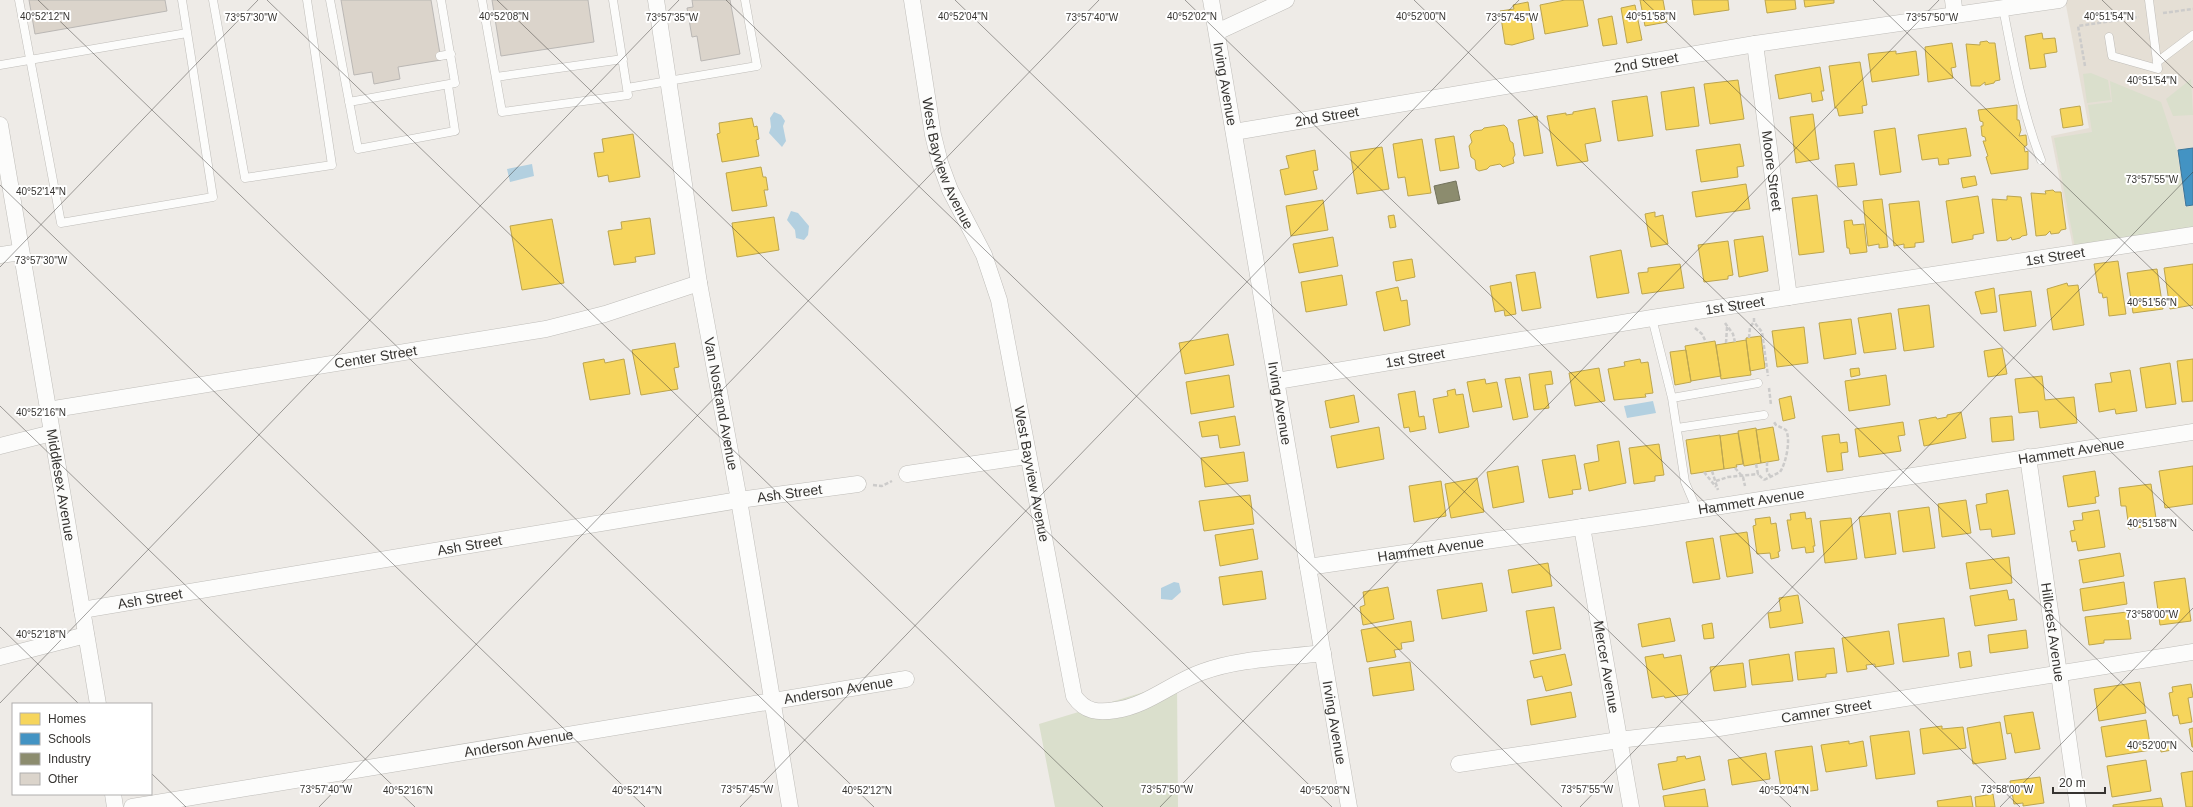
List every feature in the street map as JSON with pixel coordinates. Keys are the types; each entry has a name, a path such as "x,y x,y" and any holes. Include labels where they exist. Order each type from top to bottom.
{"street":[{"name":"Van Nostrand Avenue","path":"656,0 699,283 739,500 790,807"},
{"name":"West Bayview Avenue","path":"912,0 933,135 940,163 950,190 984,255 994,282 1074,696 1080,705 1089,710 1098,712 1117,710 1137,705 1179,681 1204,671 1233,664 1323,653"},
{"name":"Irving Avenue","path":"1212,0 1349,807"},
{"path":"1217,32 1286,0"},
{"name":"2nd Street","path":"1234,132 1755,44 1954,8 2003,8 2059,0"},
{"name":"Moore Street","path":"1755,44 1789,297"},
{"name":"Middlesex Avenue","path":"0,125 5,189 21,252 98,703"},
{"name":"1st Street","path":"1277,381 1652,318 2193,235"},
{"path":"0,255 21,252"},
{"name":"Center Street","path":"48,410 546,328 605,314 699,283"},
{"name":"Hammett Avenue","path":"1308,567 1697,510 2028,456 2193,432"},
{"path":"0,446 52,433"},
{"path":"907,474 1028,456"},
{"name":"Hillcrest Avenue","path":"2028,456 2078,807"},
{"name":"Ash Street","path":"82,610 739,500 858,484"},
{"name":"Mercer Avenue","path":"1582,527 1631,807"},
{"path":"0,657 86,635"},
{"name":"Camner Street","path":"1459,764 1619,740 1719,728 2059,672 2193,652"},
{"name":"Anderson Avenue","path":"132,807 906,679"},
{"path":"113,795 115,807"}],"lane":[{"path":"19,0 61,223 213,197 182,0"},
{"path":"214,0 245,178 332,165 307,0"},
{"path":"330,0 358,148 455,131 451,54 441,0"},
{"path":"482,0 502,112 628,95 613,0"},
{"path":"627,88 668,83 757,66 745,0"},
{"path":"2109,37 2112,56 2158,69 2149,0"},
{"path":"2003,8 2014,66 2031,133 2041,160"},
{"path":"0,65 188,33"},
{"path":"2157,62 2193,35"},
{"path":"440,56 451,54"},
{"path":"496,77 623,58"},
{"path":"349,102 452,84"},
{"path":"1652,318 1672,398 1685,482 1697,510"},
{"path":"1672,398 1758,383"},
{"path":"1677,428 1764,415"}],"path":[{"path":"2085,66 2078,26 2193,9"},
{"path":"1750,338 1750,327 1754,322 1758,302"},
{"path":"1754,322 1762,332 1768,379"},
{"path":"1726,343 1727,327"},
{"path":"1769,387 1772,410"},
{"path":"1764,480 1770,476 1777,475 1782,469 1788,437 1786,430 1776,425 1773,418"},
{"path":"1767,462 1767,471 1770,476"},
{"path":"1735,468 1744,477 1746,502"},
{"path":"1704,472 1717,487"},
{"path":"858,484 882,486 907,474"},
{"path":"1716,481 1728,477 1744,477 1759,474"}],"shaded area":[{"path":"2065,0 2193,0 2193,235 2074,253 2051,136 2089,128"}],"green space":[{"path":"2091,73 2108,80 2111,100 2087,103 2083,74"},
{"path":"2191,79 2193,115 2173,116 2166,99"},
{"path":"2110,81 2161,102 2177,151 2185,207 2193,206 2193,227 2075,247 2054,138 2092,132 2088,105 2112,102"},
{"path":"1177,682 1178,807 1055,807 1039,724"}],"water":[{"path":"774,112 781,115 785,121 783,126 786,141 782,147 769,133 771,127 770,118"},
{"path":"532,164 534,176 510,182 507,169"},
{"path":"791,211 798,213 809,226 808,235 804,240 796,238 795,230 787,220"},
{"path":"1653,401 1656,413 1627,418 1624,406"},
{"path":"1174,582 1179,583 1181,592 1172,600 1161,599 1161,588"}],"building: Homes":[{"path":"1565,0 1583,0 1588,26 1545,34 1540,5"},
{"path":"1640,0 1663,0 1667,22 1645,26"},
{"path":"1692,0 1728,0 1729,10 1694,15"},
{"path":"1765,0 1795,0 1796,9 1767,13"},
{"path":"1804,0 1834,0 1834,3 1805,7"},
{"path":"1528,2 1534,39 1512,45 1505,44 1500,11 1514,9 1513,5"},
{"path":"1635,5 1642,40 1627,43 1621,8"},
{"path":"1612,16 1617,44 1603,46 1598,19"},
{"path":"2042,33 2043,39 2055,38 2057,52 2044,54 2046,67 2030,69 2025,36"},
{"path":"1987,41 1989,43 1995,43 2000,80 1985,85 1985,82 1980,86 1971,86 1966,44 1980,45 1980,42"},
{"path":"1952,43 1956,67 1951,68 1953,78 1928,82 1925,47"},
{"path":"1896,51 1896,54 1916,51 1919,75 1872,82 1868,54"},
{"path":"1860,62 1867,105 1862,106 1863,113 1839,116 1837,108 1835,108 1829,66"},
{"path":"1820,67 1824,91 1821,91 1823,100 1812,102 1811,93 1779,99 1775,75"},
{"path":"1738,80 1744,119 1710,124 1704,84"},
{"path":"1694,87 1699,126 1666,130 1661,92"},
{"path":"1647,96 1653,136 1618,141 1612,101"},
{"path":"2017,105 2017,120 2019,120 2021,130 2019,136 2026,135 2027,145 2024,147 2025,152 2028,151 2028,169 1991,174 1986,157 1988,156 1983,141 1986,141 1985,137 1982,136 1981,126 1983,126 1983,122 1980,121 1978,110"},
{"path":"2080,106 2083,125 2063,128 2060,109"},
{"path":"1595,108 1601,141 1585,144 1588,161 1557,166 1547,116 1566,113 1566,115 1573,114 1573,112"},
{"path":"1813,114 1819,159 1796,163 1790,117"},
{"path":"1537,116 1543,153 1524,156 1518,120"},
{"path":"752,118 754,127 757,126 759,139 756,140 759,156 722,162 717,134 720,133 719,123"},
{"path":"1504,125 1507,128 1510,141 1513,143 1515,155 1513,158 1514,163 1503,167 1500,164 1490,166 1487,169 1479,171 1476,169 1475,160 1471,157 1469,146 1472,142 1470,135 1474,131 1482,130 1484,128"},
{"path":"1895,128 1901,172 1880,175 1874,131"},
{"path":"1966,128 1971,156 1948,159 1949,164 1939,165 1938,158 1922,160 1918,135"},
{"path":"633,134 640,177 609,182 608,175 598,177 594,153 604,152 602,139"},
{"path":"1454,136 1459,168 1440,171 1435,139"},
{"path":"1422,139 1431,193 1408,196 1405,177 1398,178 1393,144"},
{"path":"1740,144 1744,166 1737,167 1738,177 1701,182 1696,150"},
{"path":"1382,147 1389,189 1357,194 1350,152"},
{"path":"1315,150 1318,170 1313,171 1317,189 1285,195 1280,170 1289,168 1286,156"},
{"path":"1854,163 1857,185 1838,187 1835,165"},
{"path":"761,167 763,177 766,177 768,190 764,190 767,206 732,211 726,173"},
{"path":"1975,176 1977,185 1963,188 1961,178"},
{"path":"1746,184 1750,209 1696,217 1692,192"},
{"path":"2053,190 2055,192 2061,192 2066,229 2061,230 2059,233 2051,234 2050,231 2046,235 2036,236 2031,193 2046,194 2045,191"},
{"path":"1817,195 1824,252 1799,255 1792,198"},
{"path":"1978,196 1984,233 1973,235 1973,239 1952,243 1946,201"},
{"path":"2007,196 2021,197 2027,235 2012,240 2011,237 2007,240 1997,241 1992,199 2007,200"},
{"path":"1882,199 1888,247 1879,248 1879,244 1868,246 1863,201"},
{"path":"1323,200 1328,230 1291,236 1286,206"},
{"path":"1919,201 1924,242 1915,243 1915,247 1904,248 1904,244 1894,246 1889,204"},
{"path":"1655,212 1655,217 1663,215 1668,244 1651,247 1645,214"},
{"path":"1394,215 1396,227 1390,228 1388,216"},
{"path":"774,217 779,250 737,257 732,223"},
{"path":"650,218 655,254 635,257 636,262 614,265 608,231 622,229 621,222"},
{"path":"552,219 564,283 522,290 510,226"},
{"path":"1852,220 1853,225 1864,224 1867,252 1850,254 1849,248 1847,248 1844,221"},
{"path":"1763,236 1768,271 1739,277 1734,240"},
{"path":"1333,237 1338,266 1299,273 1293,244"},
{"path":"1728,241 1733,275 1728,276 1728,279 1704,282 1698,245"},
{"path":"1621,250 1629,293 1597,298 1590,256"},
{"path":"1412,259 1415,277 1396,281 1393,262"},
{"path":"2118,261 2126,314 2109,316 2107,297 2103,298 2102,293 2099,293 2094,264"},
{"path":"1680,264 1684,288 1642,294 1638,273 1648,272 1648,268"},
{"path":"2193,264 2193,305 2170,309 2164,268"},
{"path":"2157,269 2163,309 2133,313 2127,273"},
{"path":"1535,272 1541,308 1522,311 1516,275"},
{"path":"1342,275 1347,305 1306,312 1301,282"},
{"path":"1511,282 1516,314 1505,316 1504,310 1495,312 1490,286"},
{"path":"2067,283 2068,286 2078,285 2084,325 2053,330 2047,289"},
{"path":"1398,287 1401,301 1407,300 1410,325 1384,331 1376,292"},
{"path":"1994,288 1997,312 1981,314 1975,292"},
{"path":"2031,291 2036,326 2004,331 1999,295"},
{"path":"1929,305 1934,347 1904,351 1898,309"},
{"path":"1891,313 1896,349 1864,353 1858,318"},
{"path":"1851,319 1856,354 1824,359 1819,323"},
{"path":"1804,327 1808,363 1777,367 1772,331"},
{"path":"1228,334 1234,365 1185,374 1179,343"},
{"path":"1761,336 1765,368 1750,371 1746,338"},
{"path":"1746,340 1751,375 1721,379 1716,345"},
{"path":"1715,341 1721,376 1691,381 1685,346"},
{"path":"675,343 679,367 674,368 678,389 641,395 632,350"},
{"path":"2002,348 2007,374 1988,377 1984,351"},
{"path":"1686,350 1691,382 1675,385 1670,352"},
{"path":"604,359 605,363 624,359 630,394 590,400 583,363"},
{"path":"1640,359 1641,363 1648,362 1653,393 1645,394 1646,397 1614,400 1608,369 1625,366 1624,362"},
{"path":"2193,359 2193,401 2182,402 2177,361"},
{"path":"2170,363 2176,404 2146,408 2140,368"},
{"path":"1599,368 1605,401 1575,406 1569,373"},
{"path":"1859,368 1860,375 1851,377 1850,369"},
{"path":"2130,370 2137,411 2116,414 2115,409 2099,412 2095,384 2112,382 2110,373"},
{"path":"1551,371 1553,384 1545,385 1549,408 1534,410 1529,374"},
{"path":"1229,375 1234,407 1191,414 1186,382"},
{"path":"1886,375 1890,405 1849,411 1845,381"},
{"path":"2042,376 2045,400 2074,397 2077,423 2040,428 2038,411 2019,413 2015,379"},
{"path":"1520,377 1528,417 1513,420 1505,379"},
{"path":"1485,379 1486,384 1497,382 1502,407 1473,412 1467,382"},
{"path":"1455,389 1456,395 1463,394 1469,427 1439,433 1433,399 1448,396 1447,391"},
{"path":"1415,391 1419,417 1424,416 1426,429 1410,432 1409,427 1404,428 1398,394"},
{"path":"1354,395 1359,422 1330,428 1325,401"},
{"path":"1791,396 1795,418 1783,421 1779,399"},
{"path":"1961,412 1966,438 1924,446 1919,420 1936,417 1937,419"},
{"path":"1235,416 1240,445 1220,448 1218,435 1202,437 1199,422"},
{"path":"2012,416 2014,440 1992,442 1990,418"},
{"path":"1903,422 1905,435 1898,436 1901,451 1859,457 1855,429"},
{"path":"1379,427 1384,459 1337,468 1331,436"},
{"path":"1773,427 1779,460 1761,463 1756,430"},
{"path":"1756,428 1761,463 1744,466 1738,431"},
{"path":"1738,433 1743,464 1736,465 1737,467 1724,469 1720,436"},
{"path":"1839,434 1840,443 1847,442 1848,452 1841,453 1843,470 1827,472 1822,436"},
{"path":"1720,435 1724,469 1691,474 1686,440"},
{"path":"1619,441 1626,483 1589,491 1584,464 1599,461 1597,445"},
{"path":"1659,444 1664,475 1655,476 1655,481 1634,484 1629,448"},
{"path":"1244,452 1248,481 1205,487 1201,458"},
{"path":"1575,455 1581,489 1572,490 1573,494 1549,498 1542,460"},
{"path":"1518,466 1524,502 1493,508 1487,472"},
{"path":"2193,466 2193,504 2165,508 2159,471"},
{"path":"2095,471 2099,496 2095,497 2096,503 2068,507 2063,476"},
{"path":"1477,478 1484,512 1451,518 1445,484"},
{"path":"1441,481 1446,516 1414,522 1409,486"},
{"path":"2151,484 2157,525 2129,529 2126,506 2121,506 2119,488"},
{"path":"2008,490 2015,534 1992,537 1991,529 1980,530 1976,505 1987,503 1986,494"},
{"path":"1250,495 1254,524 1204,531 1199,501"},
{"path":"1966,500 1971,533 1942,537 1938,504"},
{"path":"1929,507 1935,548 1903,552 1898,511"},
{"path":"2099,510 2105,547 2078,551 2076,541 2072,542 2070,531 2075,530 2073,521 2083,520 2082,513"},
{"path":"1805,512 1806,519 1811,518 1815,546 1813,546 1814,552 1806,553 1805,547 1792,549 1787,520 1791,520 1790,514"},
{"path":"1890,513 1896,554 1865,558 1859,517"},
{"path":"1770,517 1771,524 1776,523 1780,551 1778,552 1779,557 1771,559 1770,553 1757,554 1753,526 1756,525 1755,519"},
{"path":"1851,518 1857,559 1825,563 1820,521"},
{"path":"1253,529 1258,559 1220,566 1215,535"},
{"path":"1747,532 1753,573 1727,577 1720,536"},
{"path":"1713,538 1720,579 1693,583 1686,542"},
{"path":"2120,553 2124,576 2083,583 2079,560"},
{"path":"2009,557 2012,583 1970,589 1966,563"},
{"path":"1548,563 1552,586 1512,593 1508,570"},
{"path":"1262,571 1266,599 1223,605 1219,577"},
{"path":"2185,578 2191,621 2160,625 2154,582"},
{"path":"2124,582 2127,604 2083,611 2080,589"},
{"path":"1482,583 1487,611 1442,619 1437,590"},
{"path":"1388,587 1394,619 1363,625 1360,607 1365,605 1363,592"},
{"path":"2007,590 2009,600 2014,599 2017,620 1975,626 1970,596"},
{"path":"1798,595 1803,623 1770,628 1768,613 1781,611 1779,598"},
{"path":"1554,607 1561,649 1533,654 1526,611"},
{"path":"2127,612 2131,639 2104,640 2104,643 2089,645 2085,617"},
{"path":"1670,618 1675,641 1642,647 1638,624"},
{"path":"1944,618 1949,656 1903,662 1898,624"},
{"path":"1411,621 1414,641 1401,643 1402,649 1394,650 1396,657 1367,662 1361,630"},
{"path":"1712,623 1714,638 1704,639 1702,625"},
{"path":"2026,630 2028,648 1990,653 1988,635"},
{"path":"1889,631 1894,664 1875,667 1875,664 1866,665 1867,669 1847,672 1842,638"},
{"path":"1834,648 1837,673 1826,674 1826,677 1798,680 1795,652"},
{"path":"1970,651 1972,666 1960,668 1958,653"},
{"path":"1565,654 1572,685 1546,691 1542,676 1534,678 1530,661"},
{"path":"1663,654 1664,658 1681,655 1688,694 1665,698 1664,696 1652,698 1645,657"},
{"path":"1789,654 1793,681 1752,685 1749,660"},
{"path":"1410,662 1414,690 1373,696 1369,668"},
{"path":"1743,663 1746,687 1714,691 1710,667"},
{"path":"2140,682 2146,713 2099,721 2094,689"},
{"path":"2191,684 2193,697 2188,698 2192,722 2180,724 2178,715 2173,716 2169,693 2173,692 2172,687"},
{"path":"1571,692 1576,717 1531,725 1527,700"},
{"path":"2033,712 2040,749 2015,753 2011,733 2007,734 2004,716"},
{"path":"2146,720 2151,750 2106,757 2101,727"},
{"path":"2000,722 2006,759 1973,764 1967,728"},
{"path":"1942,726 1942,729 1963,727 1966,748 1923,754 1920,729"},
{"path":"2193,728 2193,747 2192,747 2189,729"},
{"path":"1909,731 1915,774 1876,779 1870,736"},
{"path":"1849,741 1849,744 1863,741 1867,766 1826,772 1821,745"},
{"path":"2171,741 2172,750 2161,752 2160,742"},
{"path":"1812,746 1818,790 1782,795 1775,751"},
{"path":"1766,753 1770,779 1732,785 1728,760"},
{"path":"1685,756 1686,759 1700,756 1705,780 1663,790 1658,764 1677,761 1677,757"},
{"path":"2146,760 2151,791 2112,797 2107,766"},
{"path":"2193,771 2193,807 2186,807 2181,773"},
{"path":"2040,777 2044,803 2023,806 2023,803 2014,804 2010,781"},
{"path":"1705,789 1708,807 1665,807 1663,796"},
{"path":"1993,794 1995,807 1976,807 1975,797"},
{"path":"1971,796 1973,807 1938,807 1937,801"},
{"path":"2161,798 2163,807 2113,807 2113,805"}],"building: Schools":[{"path":"2193,148 2193,205 2186,206 2178,150"}],"building: Industry":[{"path":"1456,181 1460,200 1438,204 1434,186"}],"building: Other":[{"path":"29,0 165,0 167,11 35,34"},
{"path":"341,0 431,0 441,60 398,67 400,79 374,84 372,72 354,75"},
{"path":"492,0 588,0 594,42 501,56"},
{"path":"692,0 730,0 740,54 701,61 697,36 692,37 687,8 693,7"}]}
